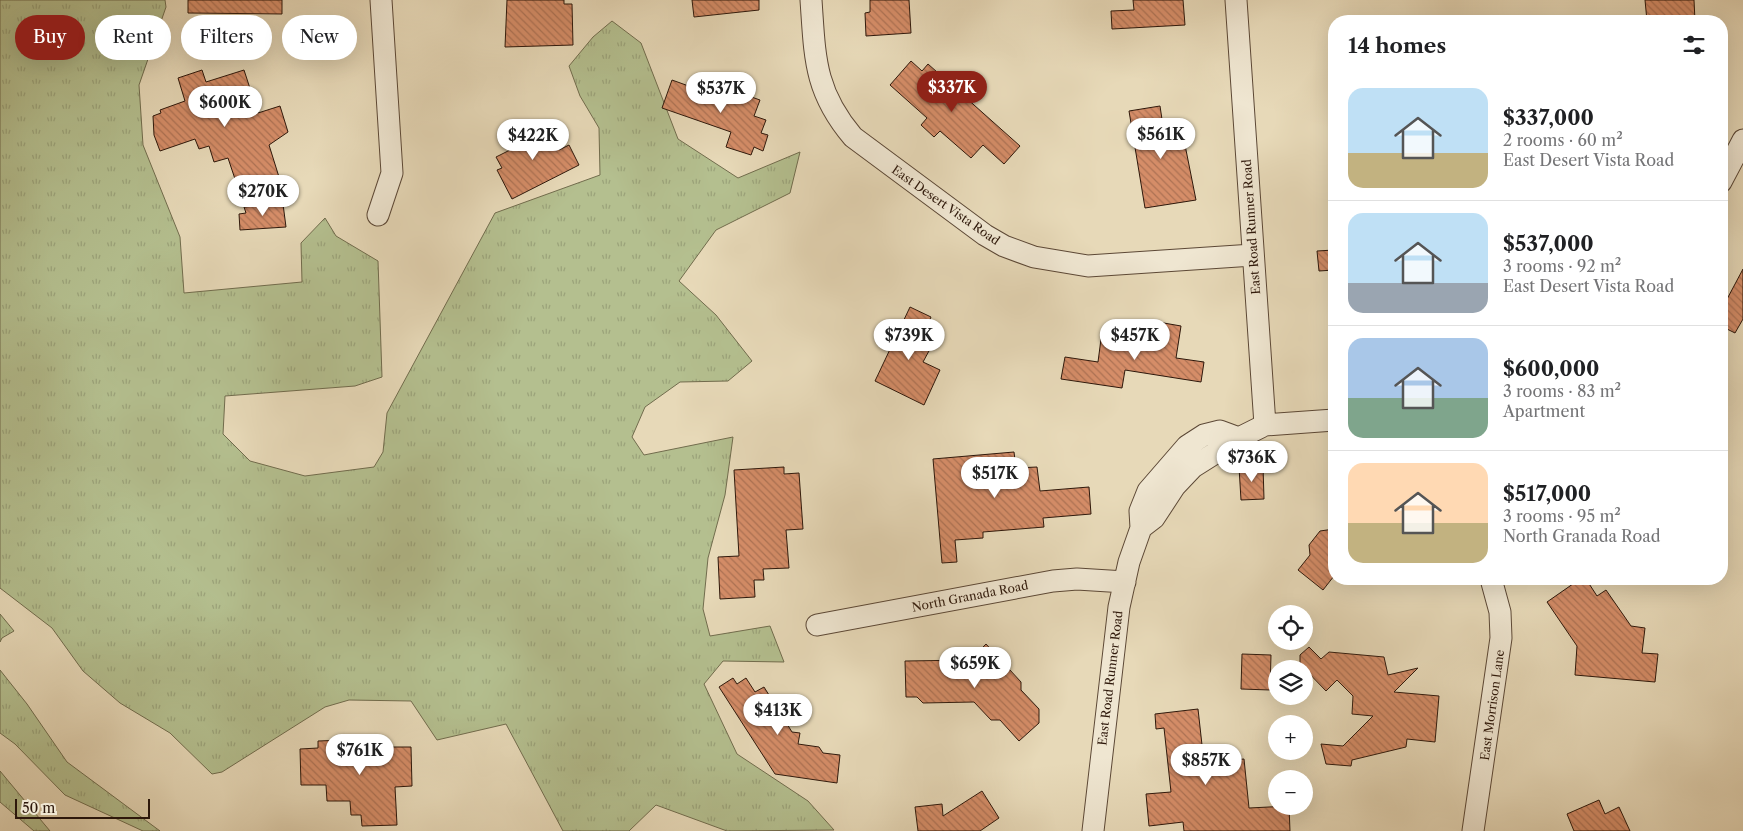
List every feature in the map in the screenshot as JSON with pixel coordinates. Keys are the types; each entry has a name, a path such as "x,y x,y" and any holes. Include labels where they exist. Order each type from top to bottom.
{"street":[{"path":"378,215 392,173 381,0"},
{"name":"East Desert Vista Road","path":"811,0 816,67 825,95 838,119 853,137 985,235 1004,246 1034,257 1088,266 1253,254"},
{"name":"East Road Runner Road","path":"1093,831 1109,680 1125,582 1141,528 1140,511 1148,491 1187,446 1204,435 1220,431 1239,438 1265,425 1236,0"},
{"path":"1728,169 1743,140"},
{"path":"1265,425 1328,420"},
{"name":"North Granada Road","path":"817,625 1053,581 1077,579 1125,582"},
{"name":"East Morrison Lane","path":"1473,831 1501,638 1500,612 1493,585"}],"green space":[{"path":"0,0 165,0 166,7 163,15 95,15 95,60 148,60 139,85 143,145 180,237 184,293 302,282 301,243 325,218 336,236 378,261 382,377 355,386 225,396 223,434 250,461 305,476 374,467 383,452 387,413 495,213 600,175 599,128 580,96 569,66 593,37 612,21 641,43 678,139 738,178 800,152 790,193 716,230 679,281 716,315 752,361 728,381 680,382 645,407 632,437 644,455 733,437 725,495 708,558 703,609 710,636 770,626 784,662 723,661 704,684 737,754 808,801 834,830 727,831 656,805 629,831 563,831 506,724 437,740 411,701 349,700 325,707 222,772 212,774 170,733 120,703 83,671 52,628 0,588"},
{"path":"0,614 14,631 2,638 0,642"},
{"path":"0,670 27,704 67,762 160,831 143,831 65,795 15,744 0,733"},
{"path":"0,771 50,831 34,831 0,802"}],"building":[{"path":"188,0 282,0 282,14 188,13"},
{"path":"507,0 564,0 564,4 572,4 573,45 505,47"},
{"path":"692,0 759,0 759,10 694,17"},
{"path":"870,0 909,0 911,33 866,36 865,13 870,12"},
{"path":"1133,0 1183,0 1185,25 1112,29 1111,11 1134,10"},
{"path":"1645,0 1694,0 1695,15 1646,15"},
{"path":"911,61 922,71 928,64 1020,146 1004,164 983,145 971,158 940,131 934,137 921,125 927,118 890,85"},
{"path":"202,70 206,82 244,70 258,113 280,106 288,132 269,145 279,177 243,203 228,158 214,162 209,146 199,149 195,139 160,151 154,135 153,116 161,113 160,110 185,101 178,78"},
{"path":"672,80 722,98 726,88 760,100 754,116 766,120 761,133 768,135 763,151 754,147 751,155 726,147 731,132 662,108"},
{"path":"1160,106 1163,126 1176,124 1178,136 1183,135 1196,200 1145,208 1129,111"},
{"path":"536,128 539,133 548,128 559,150 569,145 579,165 512,199 497,170 502,168 496,157 510,150 505,140 524,130 526,133"},
{"path":"283,204 286,227 240,230 239,214 246,213 244,207"},
{"path":"1328,250 1328,270 1319,271 1317,251"},
{"path":"1743,269 1743,319 1735,333 1728,330 1728,297"},
{"path":"910,307 931,317 919,344 930,349 923,362 940,370 924,405 875,381"},
{"path":"1158,322 1181,326 1176,358 1204,362 1201,382 1125,370 1122,388 1061,379 1065,357 1098,362 1101,339 1143,345 1144,336 1156,337"},
{"path":"1014,452 1016,468 1037,467 1040,491 1089,487 1091,514 1043,518 1044,527 983,532 983,538 955,540 957,562 942,563 933,459"},
{"path":"1263,466 1264,499 1241,500 1239,467"},
{"path":"784,467 784,474 799,473 803,529 786,530 789,568 763,569 764,580 754,580 755,597 720,599 718,557 739,556 734,470"},
{"path":"1328,530 1328,584 1323,590 1298,570 1310,555 1309,545 1320,531"},
{"path":"1571,585 1590,585 1597,596 1606,590 1631,626 1645,628 1642,653 1658,654 1655,682 1575,675 1577,646 1547,602"},
{"path":"986,644 1021,682 1021,690 1039,709 1039,723 1019,741 1000,720 991,720 974,702 923,703 917,697 906,697 905,661 970,660"},
{"path":"1306,650 1312,650 1321,659 1329,652 1384,657 1388,675 1418,668 1394,692 1439,696 1435,742 1407,739 1406,747 1352,760 1351,766 1326,764 1321,744 1343,746 1373,716 1352,714 1353,696 1337,680 1326,691 1313,678 1313,660 1300,660 1300,655"},
{"path":"1242,654 1271,655 1271,660 1268,660 1268,690 1241,689"},
{"path":"733,678 737,684 746,678 755,692 764,687 792,732 800,733 798,744 819,747 823,753 840,755 837,783 775,774 719,687"},
{"path":"1198,709 1204,763 1244,759 1249,808 1268,807 1268,815 1289,815 1290,831 1184,831 1183,822 1149,826 1146,794 1171,792 1164,728 1156,729 1155,714"},
{"path":"345,740 345,743 388,741 388,747 411,747 412,786 395,787 397,825 362,826 361,815 351,815 350,801 327,801 326,785 301,785 300,749 318,748 318,741"},
{"path":"982,791 999,818 980,831 918,831 915,807 942,804 943,816"},
{"path":"1599,800 1605,814 1619,807 1630,831 1574,831 1567,814"}]}
